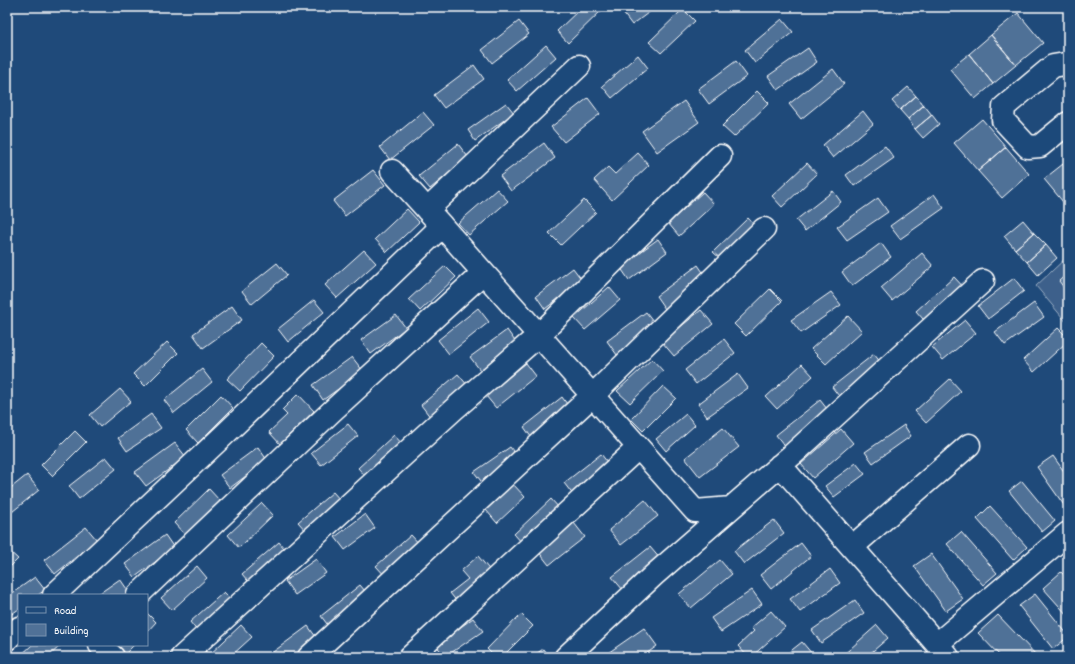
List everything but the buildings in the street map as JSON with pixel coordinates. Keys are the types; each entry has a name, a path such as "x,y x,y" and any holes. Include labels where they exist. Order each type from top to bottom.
{"street":[{"path":"1068,66 1065,64 1052,66 1004,108 1003,120 1028,147 1040,146 1068,123"},
{"path":"427,210 579,66"},
{"path":"182,657 441,420 539,335 720,156"},
{"path":"392,171 695,511 730,508"},
{"path":"55,594 223,436 442,226"},
{"path":"309,657 592,396 764,229"},
{"path":"139,594 337,407 483,273"},
{"path":"566,657 654,575 780,466 983,281"},
{"path":"852,547 969,445"},
{"path":"410,657 638,448"},
{"path":"780,466 943,651 1068,533"},
{"path":"7,639 18,629"},
{"path":"101,646 113,657"}],"shaded area":[{"path":"1068,256 1068,324 1036,286"}]}
